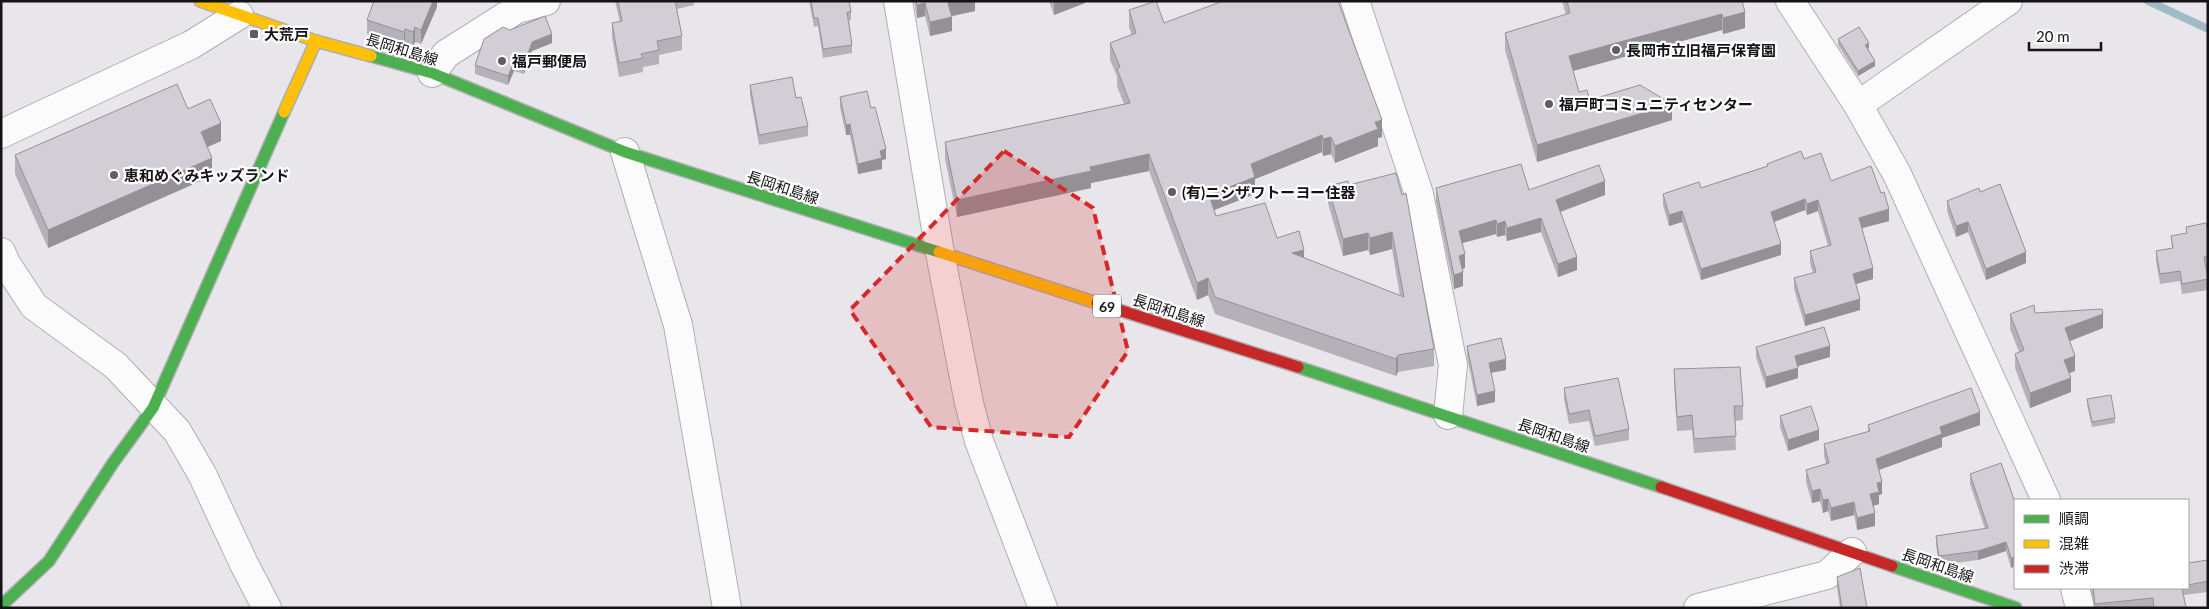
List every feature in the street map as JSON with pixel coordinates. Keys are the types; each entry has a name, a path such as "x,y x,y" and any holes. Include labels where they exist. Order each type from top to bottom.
{"main road":[{"name":"長岡和島線","path":"200,1 316,41 432,73 624,152 1448,415 2016,608"},
{"path":"1,606 49,561 113,463 153,408 236,217 316,41"}],"street":[{"path":"898,1 940,253 969,403 979,440 1044,608"},
{"path":"1355,1 1419,194 1453,365 1448,415"},
{"path":"1790,1 1858,105 1905,192 2046,499"},
{"path":"1858,105 2008,1"},
{"path":"432,73 446,54 517,9 540,2"},
{"path":"1,134 191,45 240,15"},
{"path":"624,152 678,325 727,608"},
{"path":"1,252 7,265 34,306 116,366 153,408 177,431 202,474 267,608"},
{"path":"1698,608 1827,575 1852,552"},
{"path":"2075,589 2080,608"}],"highlighted area":[{"path":"1004,151 1093,208 1128,351 1069,437 931,427 850,310"}],"building":[{"path":"374,1 433,1 421,30 415,27 413,32 405,29 404,32 367,20"},
{"path":"618,1 675,1 682,36 657,41 659,50 641,54 643,58 619,63 612,23 622,21"},
{"path":"811,1 849,1 851,12 847,12 852,45 823,49 818,18 814,18"},
{"path":"916,1 957,1 948,3 952,17 930,22 925,3 917,5"},
{"path":"1156,1 1164,23 1223,1 1338,1 1382,120 1375,122 1378,129 1335,146 1331,137 1323,139 1322,135 1251,164 1255,177 1209,195 1216,216 1265,203 1277,238 1299,231 1304,250 1292,253 1404,297 1392,232 1370,238 1368,233 1343,239 1328,186 1348,181 1349,185 1396,173 1402,195 1406,193 1434,349 1398,355 1396,359 1215,297 1208,278 1197,283 1149,154 1090,167 1091,171 957,200 945,142 1130,103 1117,69 1120,67 1110,43 1136,33 1129,10"},
{"path":"1567,1 1742,1 1745,12 1723,18 1722,14 1569,56 1579,92 1587,90 1590,100 1640,85 1672,104 1537,145 1505,33 1570,13"},
{"path":"545,16 552,34 532,42 524,65 514,62 508,76 475,65 484,39 503,27 510,30"},
{"path":"1859,27 1869,43 1865,45 1875,61 1858,71 1838,39"},
{"path":"792,77 796,98 801,97 808,126 759,135 750,85"},
{"name":"恵和めぐみキッズランド","path":"177,84 188,109 210,99 221,123 201,132 212,158 48,230 15,155"},
{"path":"867,91 871,108 875,107 886,149 880,151 882,158 858,164 850,124 846,125 840,97"},
{"path":"1801,151 1804,159 1821,153 1831,181 1871,166 1881,193 1884,192 1889,209 1859,218 1873,268 1853,274 1860,299 1805,315 1794,278 1816,272 1810,251 1831,245 1818,200 1807,204 1805,199 1771,212 1781,244 1701,269 1682,211 1669,215 1663,194 1699,182 1701,188 1768,166 1767,164"},
{"path":"1521,164 1529,190 1599,165 1605,181 1556,200 1577,257 1558,264 1541,218 1507,228 1505,221 1497,224 1496,220 1459,231 1465,254 1459,256 1463,272 1454,275 1436,188"},
{"path":"2000,184 2026,252 1986,269 1968,222 1956,226 1947,201 1979,188 1980,192"},
{"path":"2206,223 2208,230 2208,256 2204,257 2208,279 2182,284 2180,271 2160,274 2156,251 2173,248 2171,236 2187,233 2186,227"},
{"path":"2034,305 2035,313 2102,309 2103,314 2065,328 2075,356 2064,360 2071,378 2030,393 2015,354 2024,350 2010,314"},
{"path":"1824,327 1830,346 1795,356 1798,368 1766,377 1756,347"},
{"path":"1501,338 1506,359 1489,363 1495,391 1477,395 1467,346"},
{"path":"1740,367 1743,406 1734,406 1736,436 1694,439 1692,415 1677,417 1674,369"},
{"path":"1618,378 1629,429 1595,436 1589,410 1569,414 1564,388"},
{"path":"1971,388 1980,412 1940,427 1942,434 1876,459 1882,482 1877,483 1879,492 1870,494 1875,513 1857,518 1854,502 1831,508 1828,499 1823,500 1820,489 1812,491 1806,470 1829,463 1824,444 1870,431 1868,425"},
{"path":"2111,395 2115,418 2092,422 2087,399"},
{"path":"1811,406 1819,430 1788,440 1780,416"},
{"path":"2001,463 2014,499 2014,557 2011,558 2006,542 1978,551 1939,556 1936,536 1988,528 1970,474"},
{"path":"2208,560 2208,581 2189,585 2189,563"},
{"path":"1860,568 1867,608 1842,608 1837,577"},
{"path":"2093,589 2182,589 2186,608 2154,608 2153,598 2095,604"}],"waterway":[{"path":"2148,1 2208,29"}],"traffic: fast":[{"path":"371,56 432,73 625,152 939,252"},
{"path":"1,606 49,561 113,463 153,408 284,112"},
{"path":"1298,367 1661,487"},
{"path":"1892,566 2016,608"}],"traffic: slow":[{"path":"200,1 316,41 371,56"},
{"path":"284,112 316,41"},
{"path":"939,252 1097,303"}],"traffic: jam":[{"path":"1097,303 1298,367"},
{"path":"1661,487 1892,566"}],"place":[{"name":"大荒戸","path":"254,34"},
{"name":"長岡市立旧福戸保育園","path":"1616,50"},
{"name":"福戸郵便局","path":"502,61"},
{"name":"福戸町コミュニティセンター","path":"1549,104"},
{"name":"恵和めぐみキッズランド","path":"114,175"},
{"name":"(有)ニシザワトーヨー住器","path":"1172,192"}]}
